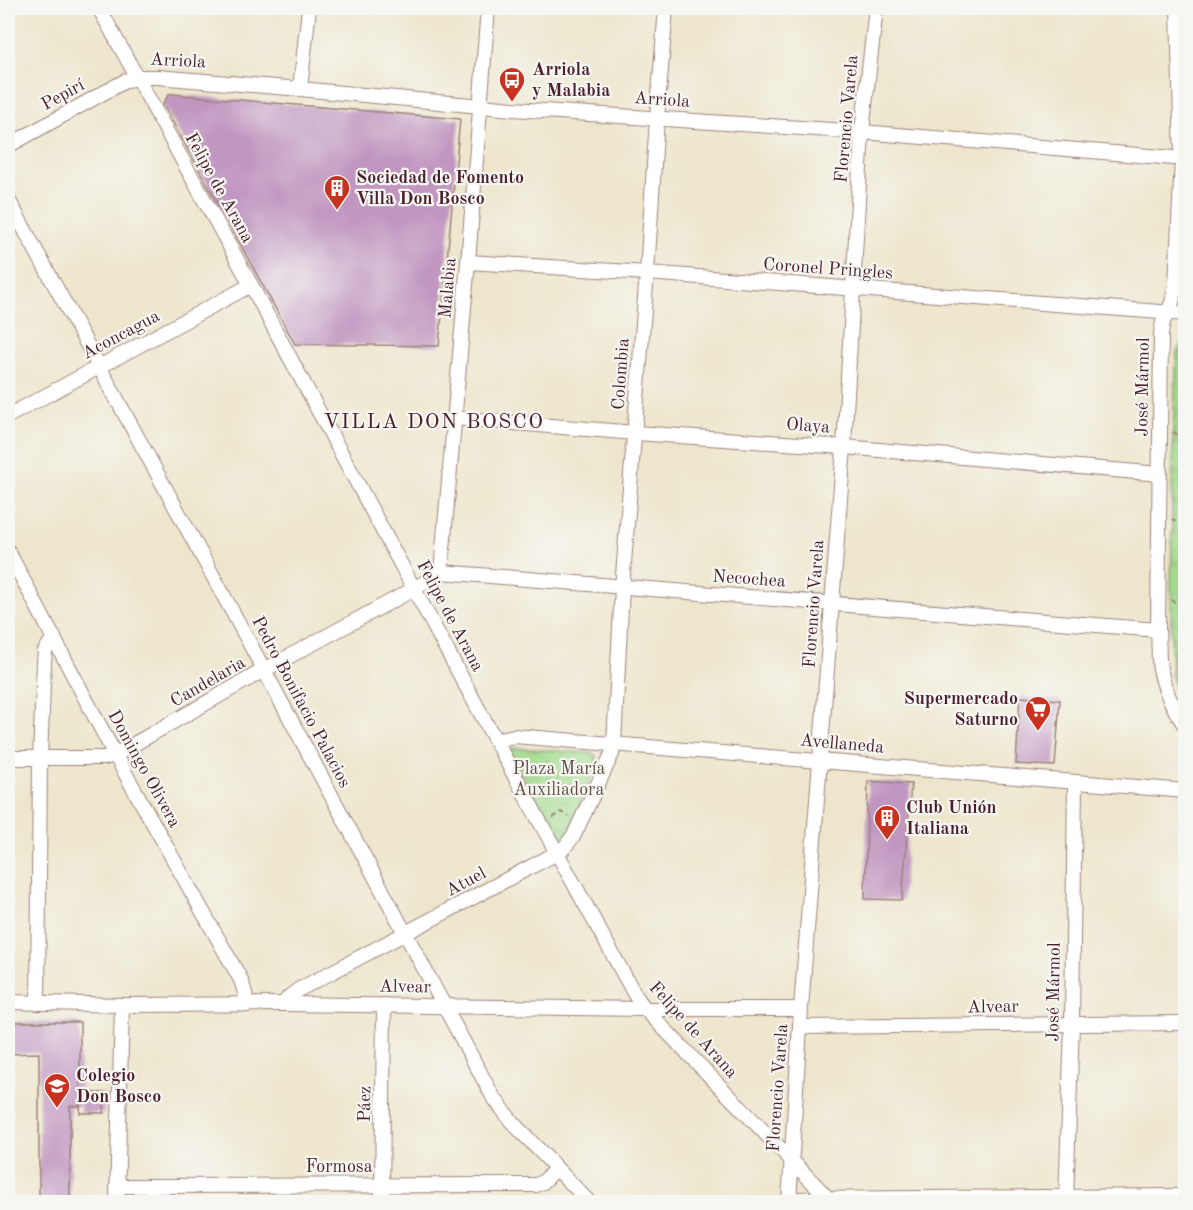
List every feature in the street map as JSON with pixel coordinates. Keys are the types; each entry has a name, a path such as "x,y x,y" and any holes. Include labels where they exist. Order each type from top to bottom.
{"street":[{"name":"Felipe de Arana","path":"99,8 635,995 645,1009 828,1198"},
{"path":"300,89 309,8"},
{"name":"Malabia","path":"441,572 488,8"},
{"name":"Colombia","path":"614,744 622,588 666,8"},
{"name":"Florencio Varela","path":"789,1201 801,1009 844,447 862,132 876,8"},
{"name":"José Mármol","path":"1178,8 1184,159 1176,285 1161,333 1158,630 1160,669 1164,684 1185,727"},
{"name":"Arriola","path":"137,77 481,106 862,132 1184,159"},
{"name":"Pepirí","path":"8,146 125,81 137,77"},
{"name":"Pedro Bonifacio Palacios","path":"8,199 492,1095 512,1122 589,1203"},
{"name":"Coronel Pringles","path":"468,262 647,273 1185,314"},
{"name":"Aconcagua","path":"8,416 251,285"},
{"name":"Olaya","path":"454,418 844,447 1160,474"},
{"name":"Domingo Olivera","path":"8,551 115,755 240,980 247,1005"},
{"path":"414,588 441,572"},
{"name":"Necochea","path":"441,572 1158,630"},
{"name":"Candelaria","path":"115,755 414,588"},
{"path":"38,1003 40,758 45,651 54,637"},
{"name":"Avellaneda","path":"495,740 514,736 1185,791"},
{"name":"Atuel","path":"284,1004 298,990 565,847 574,835 612,754 614,744"},
{"path":"8,758 104,758 115,755"},
{"name":"José Mármol","path":"1066,1200 1072,1024 1075,782"},
{"name":"Alvear","path":"8,1002 122,1005 284,1004 801,1009"},
{"path":"117,1203 122,1005"},
{"name":"Páez","path":"382,1203 384,1005"},
{"name":"Alvear","path":"801,1027 1185,1023"},
{"name":"Formosa","path":"117,1186 536,1185 543,1182 556,1169"},
{"path":"789,1201 828,1198 1066,1200 1185,1196"}],"path":[{"path":"1177,352 1185,358"},
{"path":"1173,432 1185,440"},
{"path":"1172,519 1185,528"},
{"path":"1171,600 1185,609"},
{"path":"550,821 560,812 574,818"}],"green space":[{"path":"1185,341 1185,713 1176,692 1172,674 1171,600 1173,432 1177,352"},
{"name":"Plaza María Auxiliadora","path":"515,748 590,753 596,756 597,764 564,837 558,834 511,756 510,751"}],"building":[{"name":"Sociedad de Fomento Villa Don Bosco","path":"169,94 460,119 439,346 295,344 163,104"},
{"name":"Supermercado Saturno","path":"1020,697 1060,700 1055,766 1016,764"},
{"name":"Club Unión Italiana","path":"868,781 911,784 902,900 865,899"},
{"name":"Colegio Don Bosco","path":"8,1022 80,1022 80,1106 70,1106 70,1202 39,1202 39,1053 8,1054"},
{"name":"Colegio Don Bosco","path":"81,1093 104,1093 104,1113 80,1113"}],"place":[{"name":"Arriola y Malabia","path":"512,103"},
{"name":"Sociedad de Fomento Villa Don Bosco","path":"337,211"},
{"name":"Supermercado Saturno","path":"1038,732"},
{"name":"Club Unión Italiana","path":"887,841"},
{"name":"Colegio Don Bosco","path":"57,1109"}],"district":[{"name":"VILLA DON BOSCO","path":"434,422"}]}
